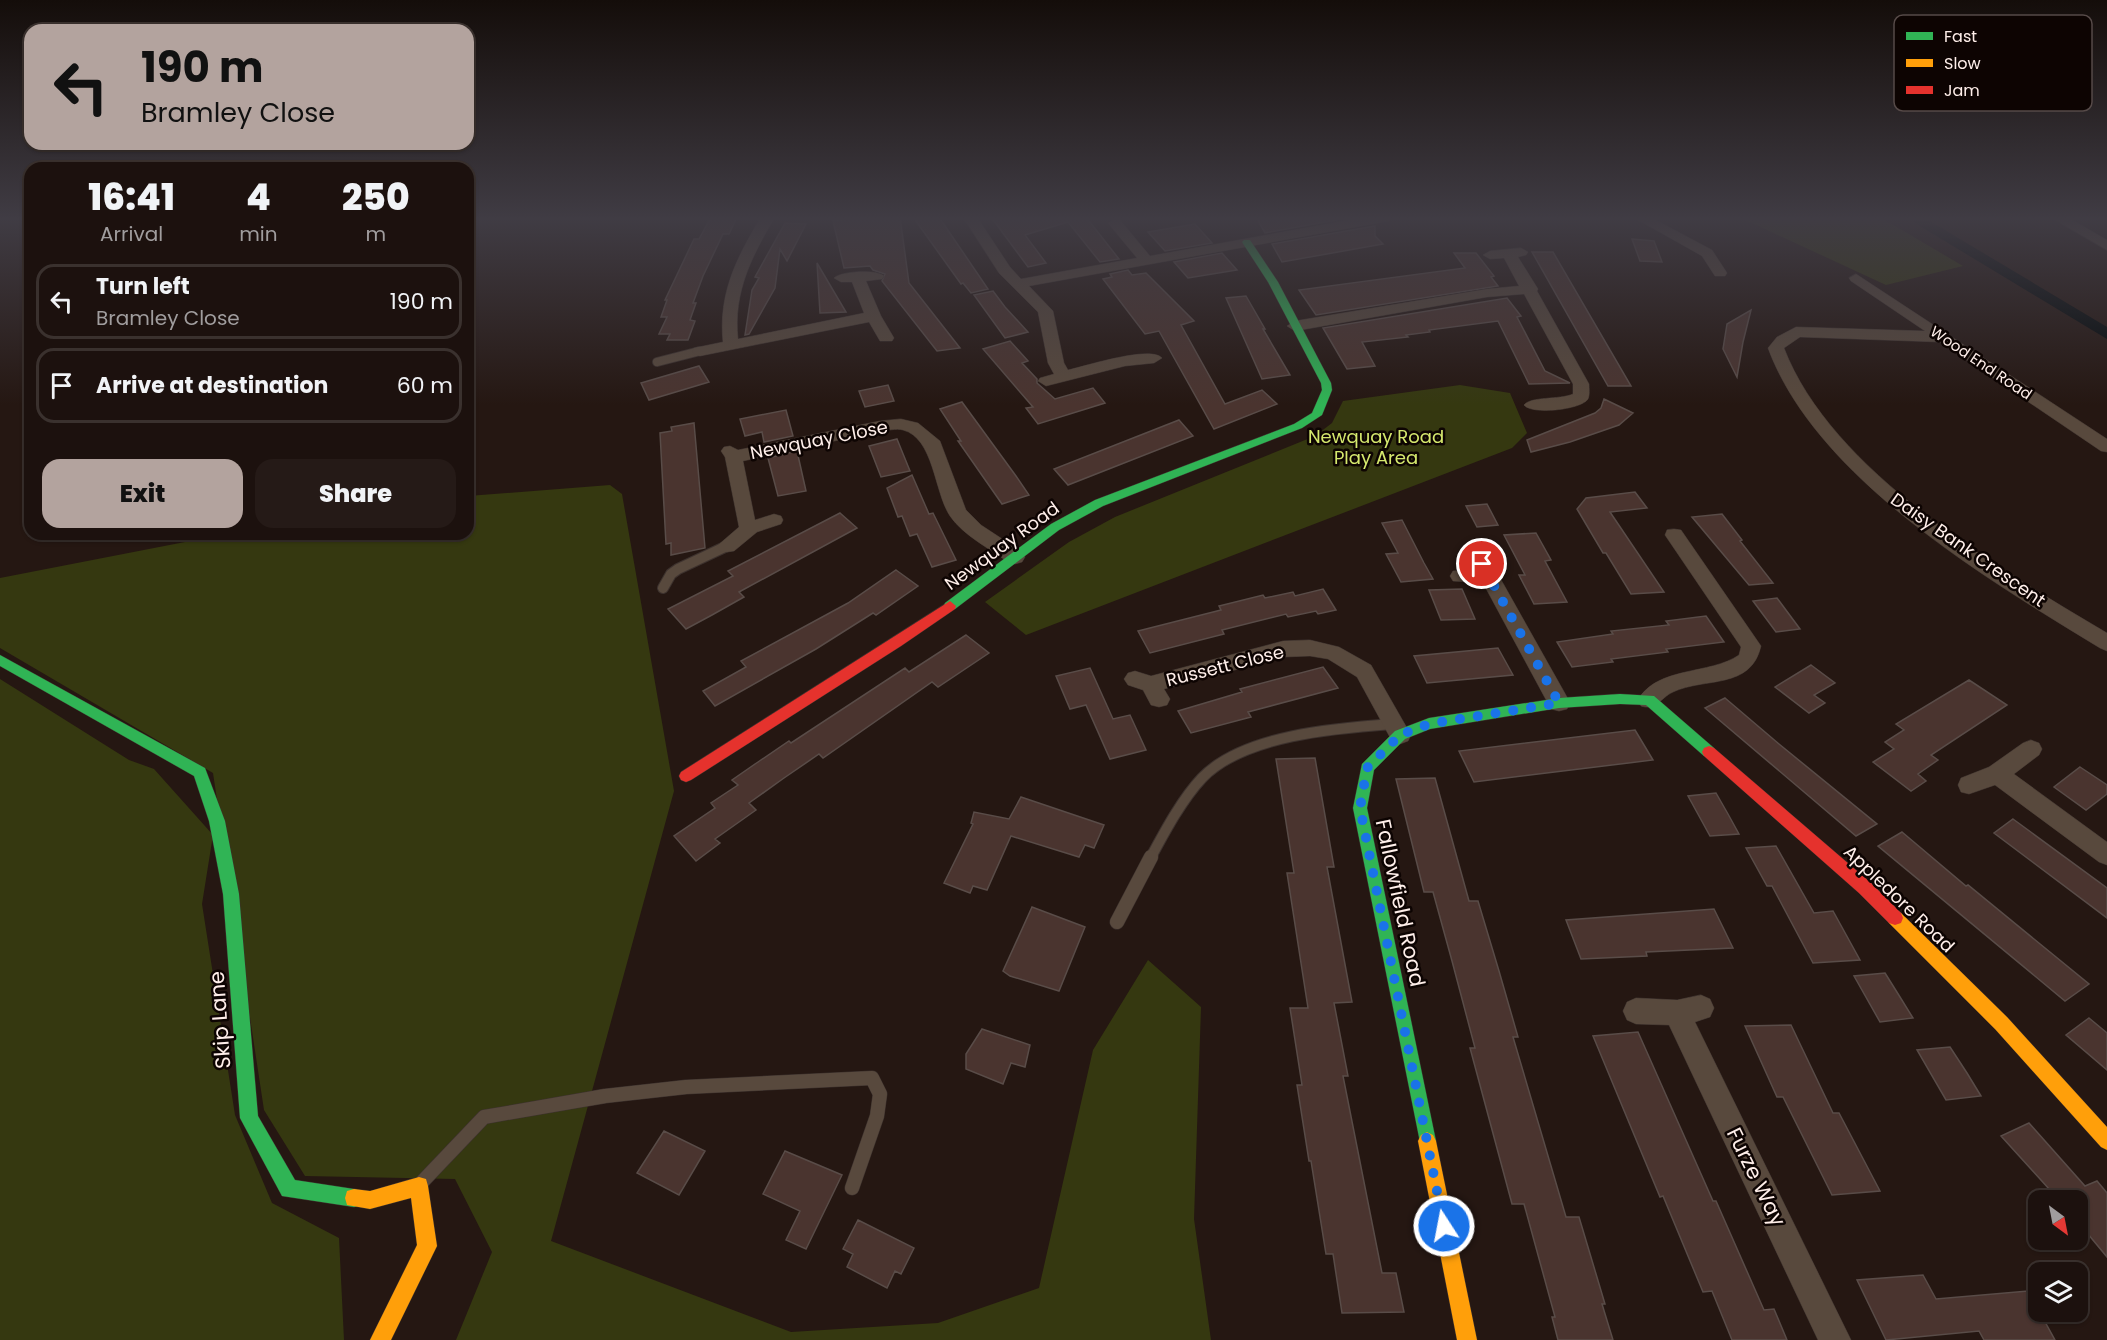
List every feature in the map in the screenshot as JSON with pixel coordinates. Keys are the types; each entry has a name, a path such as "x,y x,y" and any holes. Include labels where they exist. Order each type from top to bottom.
{"street":[{"path":"731,343 728,322 730,297 735,280"},
{"path":"851,280 886,338"},
{"path":"1014,280 1045,311 1056,363 1063,375"},
{"path":"1018,284 1042,280"},
{"name":"Newquay Road","path":"686,776 896,643 1055,526 1099,503 1298,426 1317,415 1327,390 1326,383 1271,280"},
{"path":"1526,280 1581,384 1581,397 1564,404 1530,405"},
{"name":"Wood End Road","path":"1858,280 2107,447"},
{"path":"1295,326 1487,293 1531,290"},
{"path":"700,351 873,316"},
{"name":"Daisy Bank Crescent","path":"1942,338 1820,331 1796,332 1783,340 1776,348 1783,370 1802,400 1850,458 1897,502 1962,550 2107,643"},
{"path":"1046,381 1063,375 1154,358"},
{"name":"Newquay Close","path":"750,528 746,524 732,454 901,424 912,427 934,445 941,472 958,513 974,529 1015,557"},
{"path":"727,546 750,528 774,520"},
{"path":"1649,700 1666,686 1732,670 1748,659 1751,646 1674,536"},
{"path":"1476,553 1559,703"},
{"path":"1663,554 1686,553"},
{"path":"1460,576 1487,576"},
{"name":"Russett Close","path":"1148,687 1283,649 1310,648 1332,652 1349,660 1364,671 1396,729"},
{"name":"Skip Lane","path":"0,660 200,772 217,821 231,894 249,1118 289,1189 370,1200 419,1186"},
{"name":"Fallowfield Road","path":"1467,1340 1360,808 1367,768 1396,729 1559,703 1620,699 1649,700"},
{"name":"Appledore Road","path":"1649,700 1865,888 2001,1023 2107,1141"},
{"path":"1969,784 1997,774 2031,749"},
{"path":"1997,774 2107,855"},
{"name":"Furze Way","path":"1636,1011 1689,1011 1835,1340"},
{"path":"380,1340 427,1246 419,1186"}],"lane":[{"path":"657,362 700,351"},
{"path":"663,588 671,574 678,569 727,546"},
{"path":"1117,922 1155,847 1205,775 1240,753 1282,739 1345,728 1396,729"},
{"path":"419,1186 484,1117 605,1096 686,1087 872,1078 880,1094 877,1116 852,1188"}],"green space":[{"path":"1874,280 1908,280 1886,285"},
{"name":"Newquay Road Play Area","path":"1460,385 1510,393 1527,433 1512,448 1026,635 985,602 1069,542 1115,517 1315,436 1332,423 1343,401"},
{"path":"610,485 622,494 674,791 551,1241 791,1332 938,1323 1039,1288 1093,1050 1148,960 1201,1007 1194,1219 1211,1340 456,1340 492,1252 455,1179 305,1176 264,1110 213,773 0,648 0,578 195,540 474,540 474,496"},
{"path":"0,679 129,760 154,769 213,835 202,904 235,1115 272,1203 339,1238 344,1340 0,1340"}],"building":[{"path":"675,280 702,280 693,303 696,303 690,320 695,321 688,340 667,340 670,334 659,334 667,317 661,317 667,300 665,300"},
{"path":"758,280 776,280 775,288 749,334 745,335 752,290"},
{"path":"818,280 827,280 846,312 820,313"},
{"path":"909,280 960,348 937,351 882,281"},
{"path":"958,280 982,280 988,289 971,293 963,283 961,284"},
{"path":"1103,280 1153,280 1194,321 1181,325 1225,404 1262,390 1277,404 1214,429 1159,331 1145,334"},
{"path":"1378,280 1493,280 1498,286 1316,315 1299,290"},
{"path":"1548,280 1569,280 1631,386 1608,386"},
{"path":"993,291 1028,332 1005,338 974,295"},
{"path":"1246,296 1290,375 1262,379 1226,298"},
{"path":"1507,298 1521,316 1517,317 1545,371 1570,383 1529,384 1498,321 1429,330 1430,332 1406,335 1408,337 1362,342 1375,366 1347,369 1323,328"},
{"path":"1751,310 1737,377 1723,349 1727,324"},
{"path":"1010,341 1028,361 1022,363 1037,379 1037,383 1055,399 1093,388 1105,403 1038,424 1026,408 1033,407 983,349"},
{"path":"699,366 709,382 649,400 641,383"},
{"path":"888,385 894,401 865,407 859,391"},
{"path":"1604,399 1633,413 1619,425 1570,442 1531,452 1527,440 1595,413 1601,408"},
{"path":"962,402 1029,495 1002,504 958,441 961,441 940,409"},
{"path":"786,410 793,436 764,442 762,432 745,436 740,419"},
{"path":"1179,420 1193,436 1068,485 1054,469"},
{"path":"694,423 705,548 671,555 671,543 666,544 660,433 672,431 671,427"},
{"path":"897,439 910,471 881,477 869,446"},
{"path":"797,451 806,491 778,496 768,458"},
{"path":"912,475 929,514 933,513 956,560 932,567 917,534 910,536 902,516 898,517 887,488"},
{"path":"1635,492 1647,508 1610,512 1664,592 1631,594 1577,509 1586,498"},
{"path":"1487,504 1498,525 1477,527 1466,506"},
{"path":"840,513 857,528 739,592 744,597 712,615 686,629 668,609 733,576 728,571"},
{"path":"1722,514 1773,583 1749,585 1692,517"},
{"path":"1402,520 1433,579 1401,582 1386,554 1398,553 1382,523"},
{"path":"1536,533 1551,560 1545,561 1567,602 1534,604 1519,575 1525,575 1504,535"},
{"path":"896,570 918,586 876,615 873,613 816,649 715,706 703,691 746,667 741,661 848,603"},
{"path":"1323,589 1336,610 1318,614 1316,611 1288,617 1286,614 1222,630 1224,634 1150,653 1138,631 1221,610 1219,606 1263,595 1265,598 1293,592 1295,596"},
{"path":"1462,589 1475,619 1441,620 1429,590"},
{"path":"1777,598 1800,629 1776,632 1753,601"},
{"path":"1706,616 1724,642 1666,649 1668,652 1611,659 1613,662 1572,667 1557,642 1613,634 1611,631 1669,625 1666,621"},
{"path":"966,635 989,653 938,687 932,682 823,758 819,754 784,778 749,803 756,810 715,839 720,843 696,861 674,836 715,808 711,803 738,785 732,780 758,762 905,668 909,672"},
{"path":"1498,648 1513,675 1427,683 1414,656"},
{"path":"1811,665 1835,683 1814,695 1825,703 1809,713 1775,687"},
{"path":"1323,667 1338,688 1248,712 1251,717 1191,733 1178,711 1242,692 1240,689"},
{"path":"1090,668 1113,719 1130,715 1146,750 1110,759 1086,705 1070,709 1056,676"},
{"path":"1969,680 2007,705 1931,755 1938,760 1918,774 1926,781 1911,791 1873,762 1894,749 1885,742 1904,730 1896,724"},
{"path":"1725,698 1877,824 1856,836 1705,708"},
{"path":"1635,730 1653,760 1474,782 1459,751"},
{"path":"1315,758 1334,867 1327,867 1352,1002 1334,1003 1348,1076 1343,1076 1382,1273 1396,1273 1404,1312 1342,1313 1333,1254 1326,1254 1311,1161 1309,1161 1297,1085 1302,1085 1290,1008 1308,1008 1287,873 1294,873 1276,759"},
{"path":"2080,767 2107,785 2107,794 2086,810 2054,787"},
{"path":"1435,778 1469,901 1478,901 1499,971 1518,1037 1513,1037 1566,1217 1579,1217 1605,1304 1602,1304 1613,1340 1558,1340 1552,1317 1555,1317 1524,1204 1512,1204 1470,1048 1475,1048 1452,961 1433,892 1424,892 1396,779"},
{"path":"1716,793 1739,834 1710,836 1688,796"},
{"path":"1021,797 1104,825 1094,848 1085,845 1079,857 1011,836 987,890 973,886 970,893 944,883 973,824 971,823 974,812 1009,819"},
{"path":"2013,819 2107,888 2107,918 1994,833"},
{"path":"1902,832 2089,984 2065,1001 1878,846"},
{"path":"1776,846 1814,913 1833,911 1860,960 1813,963 1772,886 1767,886 1746,848"},
{"path":"1032,907 1085,927 1059,991 1010,976 1003,971"},
{"path":"1714,909 1733,948 1646,952 1647,956 1581,959 1566,920"},
{"path":"1885,973 1913,1018 1880,1022 1854,976"},
{"path":"2089,1018 2107,1033 2107,1070 2066,1035"},
{"path":"1791,1025 1833,1113 1839,1113 1880,1191 1832,1195 1783,1097 1777,1097 1745,1026"},
{"path":"982,1029 1030,1045 1025,1067 1011,1063 1003,1084 966,1069 966,1054"},
{"path":"1638,1032 1764,1310 1774,1309 1787,1340 1732,1340 1712,1291 1703,1292 1663,1196 1660,1197 1593,1036"},
{"path":"1950,1047 1981,1096 1946,1100 1917,1050"},
{"path":"2029,1123 2085,1186 2097,1181 2107,1193 2107,1257 2088,1234 2088,1190 2050,1190 2001,1136"},
{"path":"664,1131 705,1151 679,1195 637,1173"},
{"path":"785,1151 842,1175 806,1249 786,1240 800,1211 763,1194"},
{"path":"858,1220 914,1248 901,1274 895,1271 887,1288 847,1267 853,1254 843,1249"},
{"path":"1923,1275 1936,1299 2028,1291 2028,1322 2045,1322 2055,1340 1984,1340 1979,1331 1886,1340 1857,1280"}],"waterway":[{"path":"2016,280 2107,334"}],"traffic: fast":[{"path":"950,606 1055,527 1099,503 1298,426 1317,415 1327,390 1326,383 1271,280"},
{"path":"0,660 200,772 217,821 231,894 249,1118 289,1189 354,1198"},
{"path":"1427,1141 1360,808 1367,768 1400,735 1429,724 1559,703 1620,699 1649,700 1709,752"}],"traffic: slow":[{"path":"1895,918 2001,1023 2107,1141"},
{"path":"1427,1141 1467,1340"},
{"path":"354,1198 370,1200 419,1186 427,1246 380,1340"}],"traffic: jam":[{"path":"686,776 896,643 950,606"},
{"path":"1709,752 1865,888 1895,918"}],"route":[{"path":"1444,1226 1360,808 1367,768 1386,746 1400,735 1429,724 1559,703 1482,564"}]}
